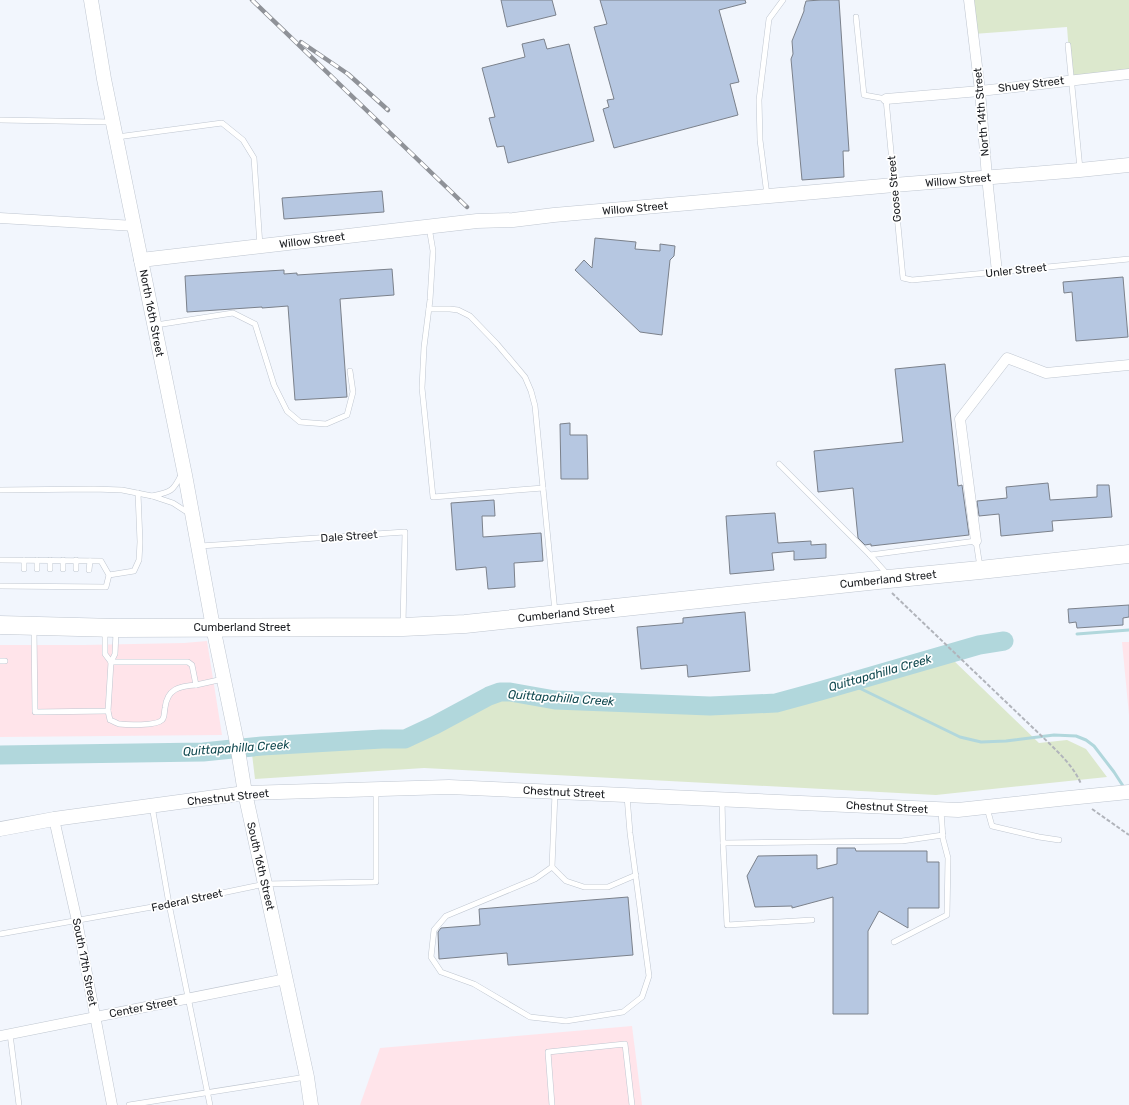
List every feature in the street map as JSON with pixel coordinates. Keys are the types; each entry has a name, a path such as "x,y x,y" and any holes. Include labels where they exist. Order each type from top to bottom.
{"highway":[{"name":"Cumberland Street","path":"0,625 111,627 403,627 465,624 1129,554"}],"street":[{"name":"North 16th Street","path":"91,0 104,79 184,469 213,627"},
{"name":"North 14th Street","path":"969,0 980,91 997,272"},
{"name":"Shuey Street","path":"886,99 980,91 1129,74"},
{"name":"Willow Street","path":"142,260 477,221 513,220 554,215 1129,165"},
{"path":"0,218 135,226"},
{"path":"976,541 960,419 1007,358 1046,373 1129,365"},
{"name":"South 16th Street","path":"213,627 236,738 245,793 286,979 311,1105"},
{"name":"Chestnut Street","path":"0,829 54,819 245,793 449,787 958,810 1124,793"},
{"name":"South 17th Street","path":"54,819 77,921 112,1105"},
{"name":"Center Street","path":"5,1035 286,979"}],"lane":[{"path":"767,196 760,140 759,100 769,20 784,0"},
{"path":"856,17 864,95 886,99"},
{"path":"1068,45 1080,170"},
{"name":"Goose Street","path":"886,99 903,278"},
{"path":"0,120 113,122"},
{"path":"116,137 222,123 243,140 254,158 260,247"},
{"path":"429,227 433,251 429,309 424,347 422,388 433,497 543,488"},
{"name":"Unler Street","path":"903,278 912,280 1129,259"},
{"path":"429,309 458,310 470,316 525,378 531,391 535,406 555,614"},
{"path":"155,325 233,313 255,324 274,385 287,411 300,422 326,424 346,414 353,392 350,371"},
{"path":"779,464 870,555 885,579"},
{"path":"152,496 171,491 175,487 184,469"},
{"path":"0,490 122,490 152,496 173,503 193,517"},
{"path":"109,575 134,571 139,560 140,542 138,493"},
{"name":"Dale Street","path":"199,546 405,532 403,627"},
{"path":"870,555 976,541 980,570"},
{"path":"0,560 102,561 109,575 106,587 89,587 76,584 63,587 0,586"},
{"path":"24,560 24,569"},
{"path":"37,560 37,569"},
{"path":"50,560 50,569"},
{"path":"63,560 63,569"},
{"path":"76,560 76,569"},
{"path":"89,570 90,561"},
{"path":"24,580 24,586"},
{"path":"37,580 37,587"},
{"path":"50,581 50,587"},
{"path":"63,581 63,587"},
{"path":"89,581 89,587"},
{"path":"34,626 36,712 108,711"},
{"path":"111,627 105,654 111,662"},
{"path":"111,627 115,654 111,662 108,711 110,720 119,724 152,724 161,722 164,718 165,702 174,690 184,686 223,679"},
{"path":"111,662 188,662 192,665 196,685"},
{"name":"Federal Street","path":"0,934 169,904 265,884 376,882 376,789"},
{"path":"555,792 552,867 566,881 584,887 608,887 636,875"},
{"path":"552,867 535,879 446,916 434,930 431,957 441,972 474,984 530,1017 566,1021 623,1012 642,997 649,976 626,795"},
{"path":"722,799 728,925 812,920"},
{"path":"152,806 169,904 210,1105"},
{"path":"987,807 992,826 1059,840"},
{"path":"894,942 947,915 948,858 943,835 941,810"},
{"path":"723,842 902,841 943,835"},
{"path":"5,1035 19,1105"},
{"path":"552,1105 548,1052 625,1044 632,1105"},
{"path":"129,1105 306,1077"}],"path":[{"path":"885,579 941,641 1052,746 1078,776 1081,784"},
{"path":"1092,809 1129,835"}],"shaded area":[{"path":"207,641 222,735 0,737 0,645 84,645 184,643"},
{"path":"1122,642 1129,642 1129,715"},
{"path":"632,1026 642,1105 360,1105 380,1048"}],"green space":[{"path":"970,0 1129,0 1129,74 1071,80 1067,27 973,34"},
{"path":"952,659 1039,743 1067,740 1086,749 1107,777 936,795 424,768 255,779 252,754 406,746 495,700 507,698 555,706 715,712 777,708"}],"building":[{"path":"501,0 552,0 556,15 507,27"},
{"path":"600,0 745,0 746,3 719,10 739,82 730,84 738,115 614,148 603,109 609,107 607,100 614,99 594,27 607,24"},
{"path":"839,0 849,151 843,151 844,177 802,180 791,59 793,54 792,41 804,11 806,1"},
{"path":"544,39 547,49 569,44 594,141 508,163 504,146 497,147 489,118 495,117 482,68 525,57 522,44"},
{"path":"382,191 384,212 284,219 282,198"},
{"path":"595,238 636,242 635,249 660,251 660,244 675,246 674,256 670,260 662,335 640,332 575,270 584,260 592,268"},
{"path":"392,269 394,295 340,299 347,397 295,400 288,306 187,312 185,276 284,270 284,274 297,273 297,275"},
{"path":"1123,277 1128,337 1076,341 1072,292 1064,293 1063,282"},
{"path":"945,364 958,486 962,485 969,535 871,546 871,544 865,545 858,538 853,488 818,492 814,451 903,442 895,369"},
{"path":"570,423 570,435 587,435 588,479 561,479 560,424"},
{"path":"1048,483 1050,500 1097,497 1097,485 1109,485 1112,517 1052,521 1053,531 1001,536 999,514 979,516 977,501 1007,498 1006,487"},
{"path":"494,500 495,516 482,516 483,537 541,533 543,561 514,563 515,587 488,589 486,567 456,570 451,503"},
{"path":"775,513 778,543 811,541 811,545 826,544 826,558 794,560 794,551 772,553 774,570 730,574 726,516"},
{"path":"1129,605 1129,617 1123,618 1123,625 1077,628 1076,622 1069,623 1068,609"},
{"path":"745,612 750,671 688,677 687,665 641,669 637,627 683,623 683,618"},
{"path":"837,848 855,848 856,851 927,851 927,862 939,862 939,908 908,908 908,928 879,911 868,931 868,1014 833,1014 833,897 792,908 792,906 755,907 747,876 758,856 817,855 817,869 837,864"},
{"path":"628,897 633,955 508,965 507,953 439,959 438,932 441,928 480,925 479,909"}],"waterway":[{"name":"Quittapahilla Creek","path":"1077,634 1129,630"},
{"name":"Quittapahilla Creek","path":"0,755 203,752 262,746 405,739 435,725 489,696 500,692 510,692 555,700 710,706 776,703 979,645 1004,641"},
{"path":"849,683 960,737 981,742 1006,741 1054,735 1076,736 1086,740 1094,746 1125,789"}],"railway":[{"path":"252,0 467,207"},
{"path":"301,42 348,74 388,110"}]}
